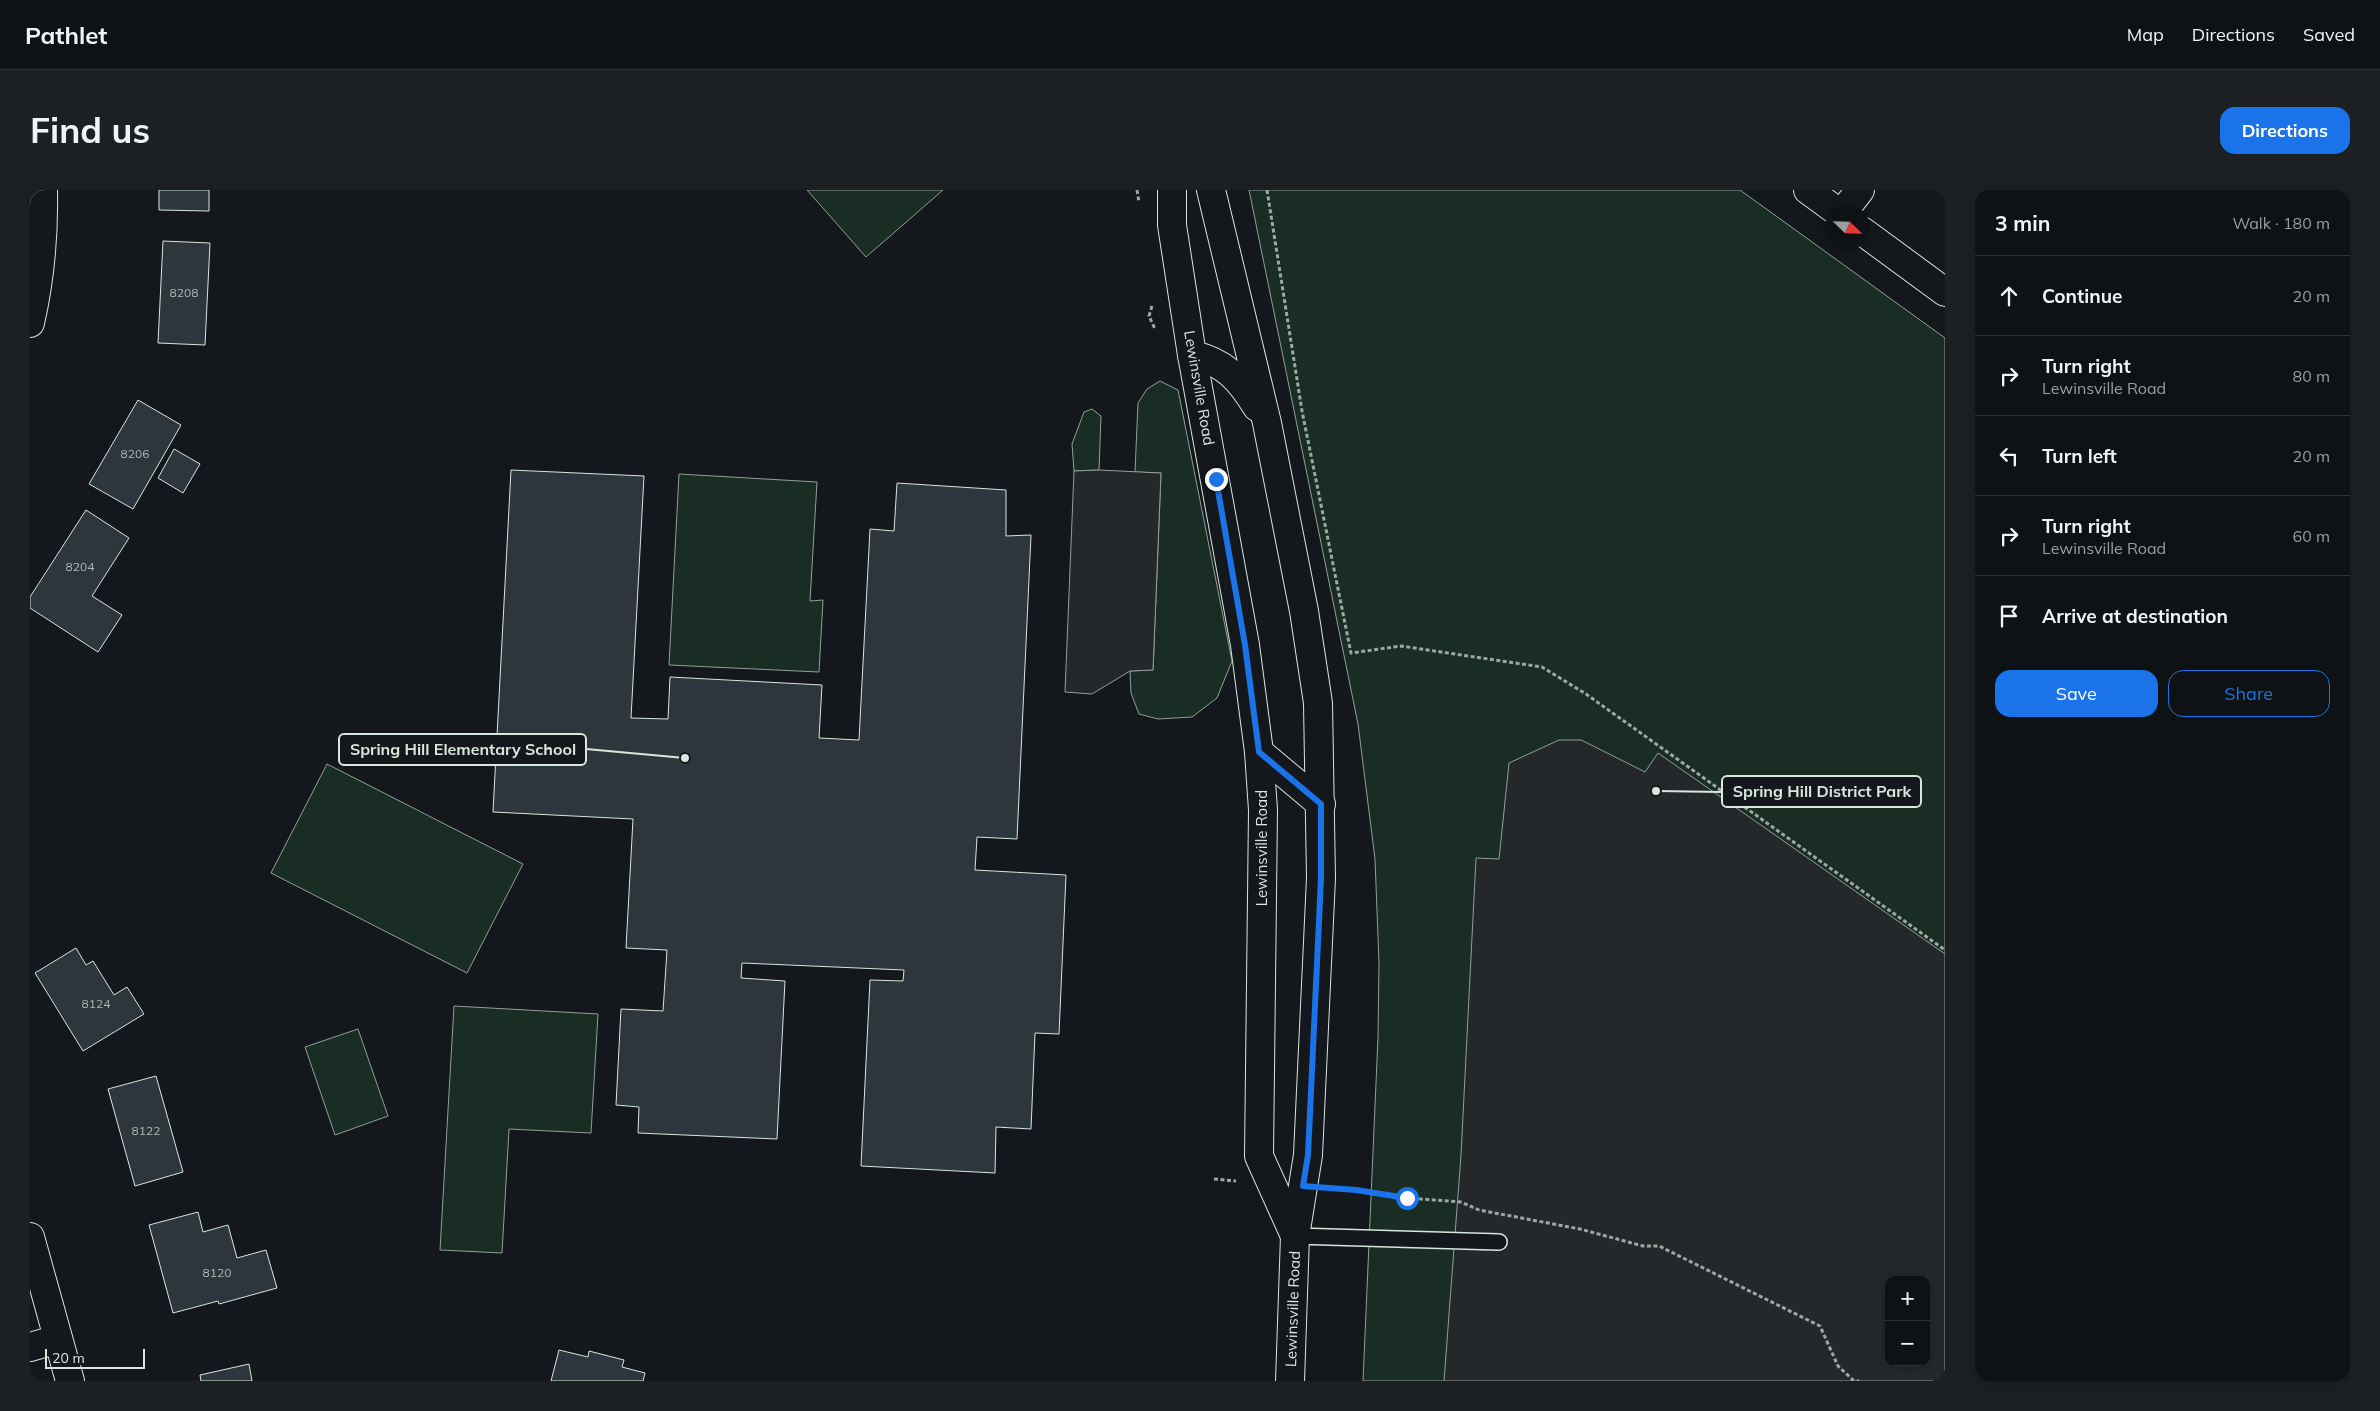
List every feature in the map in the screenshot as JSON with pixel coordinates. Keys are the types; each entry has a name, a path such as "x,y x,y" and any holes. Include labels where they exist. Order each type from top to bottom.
{"main road":[{"path":"30,323 38,291 44,223 43,190"},
{"name":"Lewinsville Road","path":"1172,190 1172,225 1192,355 1245,645 1259,752 1263,810 1259,1156 1295,1236"},
{"name":"Lewinsville Road","path":"1211,190 1267,423 1304,611 1318,703 1321,878 1308,1155 1295,1236 1290,1381"},
{"path":"1808,190 1828,205"},
{"path":"1848,205 1860,190"},
{"path":"1870,237 1945,292"},
{"path":"1192,355 1211,359 1236,376 1267,423"},
{"path":"1259,752 1321,804"},
{"path":"30,1237 70,1381"},
{"path":"30,1346 58,1338"}],"lane":[{"path":"1295,1236 1499,1242"}],"path":[{"path":"1267,190 1302,411 1351,653 1401,646 1542,667 1586,694 1945,950"},
{"path":"1214,1179 1271,1184"},
{"path":"1303,1186 1461,1202 1479,1210 1580,1229 1643,1246 1659,1246 1820,1326 1838,1366 1853,1380 1859,1381"}],"green space":[{"path":"807,190 943,190 866,257"},
{"path":"1249,190 1740,190 1945,338 1945,1381 1363,1381 1378,1037 1379,963 1375,859 1358,724"},
{"path":"1160,381 1178,390 1232,661 1217,698 1192,717 1158,719 1139,714 1131,693 1130,671 1153,670 1161,473 1135,472 1138,403 1147,389"},
{"path":"1092,409 1101,416 1099,470 1074,471 1072,444 1084,412"},
{"path":"679,474 817,482 810,601 823,600 819,672 669,665"},
{"path":"327,764 523,864 467,973 271,873"},
{"path":"454,1006 598,1014 591,1133 509,1129 502,1253 440,1250"},
{"path":"358,1029 388,1116 335,1135 305,1047"}],"shaded area":[{"path":"1099,470 1161,473 1153,670 1130,671 1092,694 1065,692 1074,471"},
{"path":"1559,740 1581,740 1645,772 1658,753 1945,954 1945,1381 1444,1381 1461,1155 1476,858 1499,859 1509,763"}],"building":[{"path":"159,190 209,190 209,211 159,210"},
{"path":"163,241 210,243 205,345 158,343"},
{"path":"138,400 181,425 133,509 89,484"},
{"path":"174,449 200,464 183,493 158,478"},
{"path":"511,470 644,476 631,718 668,719 670,677 822,685 819,738 859,740 870,529 894,531 897,483 1006,490 1006,536 1031,535 1017,839 977,837 975,870 1066,875 1059,1034 1035,1033 1031,1129 996,1127 995,1173 861,1166 870,980 903,981 904,970 742,963 741,978 785,981 777,1139 638,1133 639,1107 616,1105 621,1009 663,1011 667,950 626,948 633,819 493,812"},
{"path":"86,510 129,538 92,596 122,615 98,652 30,608 30,597"},
{"path":"76,948 86,965 93,961 114,995 127,987 144,1014 83,1051 35,973"},
{"path":"156,1076 183,1172 135,1186 108,1089"},
{"path":"198,1212 203,1232 228,1225 237,1258 266,1250 277,1288 219,1304 218,1301 173,1313 149,1225"},
{"path":"559,1350 588,1357 589,1351 624,1360 622,1367 645,1373 643,1381 551,1381"},
{"path":"249,1364 252,1381 201,1381 200,1375"}],"place":[{"name":"Spring Hill Elementary School","path":"685,758"},
{"name":"Spring Hill District Park","path":"1656,791"}],"route":[{"path":"1216,479 1245,645 1259,752 1321,804 1321,878 1308,1155 1303,1186 1356,1190 1407,1198"}]}
